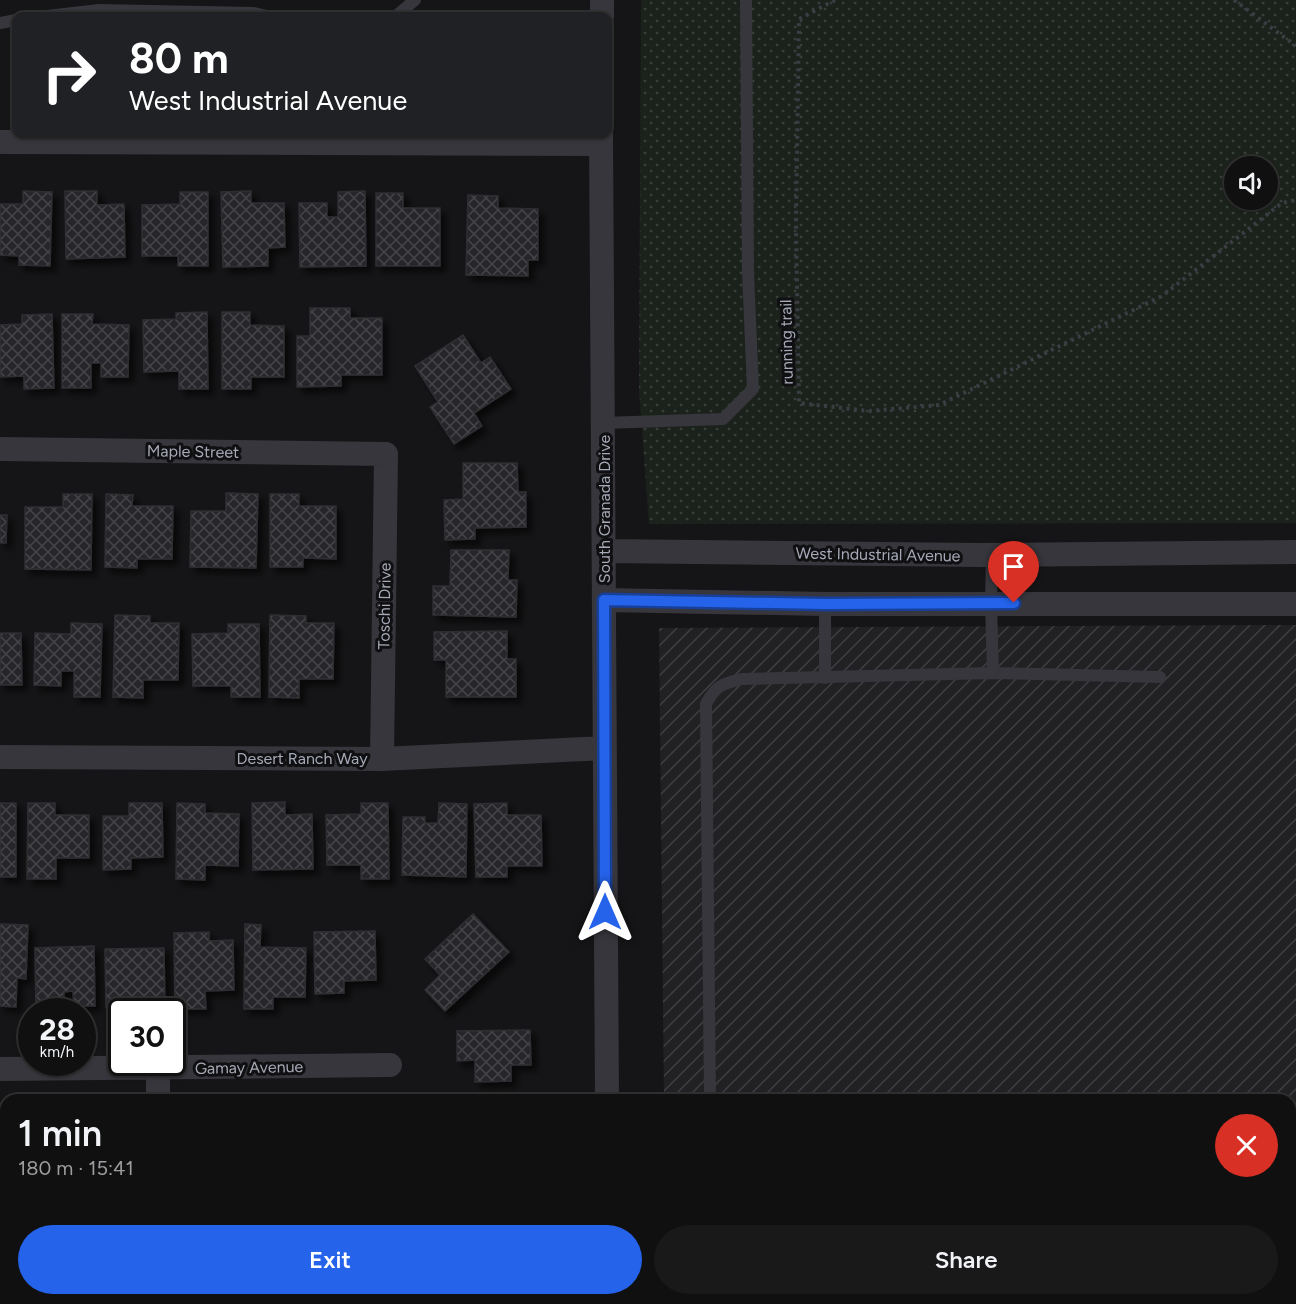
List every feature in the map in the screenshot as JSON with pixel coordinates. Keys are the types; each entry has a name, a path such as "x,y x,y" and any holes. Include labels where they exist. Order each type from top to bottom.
{"street":[{"name":"South Granada Drive","path":"601,139 607,1094"},
{"path":"0,142 601,139"},
{"name":"Maple Street","path":"0,449 386,454"},
{"name":"Toschi Drive","path":"382,759 386,454"},
{"name":"West Industrial Avenue","path":"604,551 992,555 1296,552"},
{"path":"604,600 825,604 1296,604"},
{"name":"Desert Ranch Way","path":"0,757 382,759 604,748"},
{"name":"Gamay Avenue","path":"186,1068 390,1065"},
{"name":"Gamay Avenue","path":"0,1069 108,1068"},
{"path":"158,1076 158,1094"}],"lane":[{"path":"401,12 415,0"},
{"path":"603,423 723,419 753,389 748,273 746,0"},
{"path":"82,12 99,10 176,12"},
{"path":"992,555 993,673"},
{"path":"825,604 825,678"},
{"path":"710,1094 706,705 712,693 720,685 742,679 993,673 1160,677"}],"path":[{"name":"running trail","path":"835,0 799,19 796,226 799,403 869,411 939,405 1162,296 1282,203 1296,200"},
{"path":"1234,0 1296,46"}],"shaded area":[{"path":"641,0 1296,0 1296,523 649,524 639,389"},
{"path":"1296,625 1296,1094 664,1094 659,628"}],"building":[{"path":"23,191 52,192 50,266 19,265 19,256 0,255 0,204 23,204"},
{"path":"65,191 97,191 97,205 124,204 125,257 66,259"},
{"path":"251,191 251,203 284,203 285,247 268,248 268,266 223,267 221,192"},
{"path":"365,191 366,266 300,267 299,203 327,203 327,217 338,217 338,192"},
{"path":"180,192 208,192 208,266 178,266 178,256 142,256 142,205 180,204"},
{"path":"376,193 403,193 403,208 440,208 440,266 376,266"},
{"path":"468,195 498,196 498,208 538,209 538,260 528,260 528,276 466,275"},
{"path":"310,308 350,308 350,318 382,318 382,375 341,375 341,386 297,387 297,336 310,336"},
{"path":"207,312 208,389 179,389 179,371 144,372 143,320 176,319 176,313"},
{"path":"222,312 250,312 250,325 284,326 284,377 251,377 251,389 222,389"},
{"path":"52,314 54,388 24,389 24,376 0,377 0,325 22,324 22,315"},
{"path":"62,314 93,314 92,324 129,325 128,377 101,377 101,363 91,363 91,388 62,388"},
{"path":"463,335 481,363 490,357 511,389 474,413 482,426 454,444 430,407 438,402 415,366"},
{"path":"463,463 517,463 518,492 526,492 526,527 475,528 475,539 445,540 444,500 463,499"},
{"path":"226,493 258,494 256,568 190,567 191,511 226,511"},
{"path":"63,494 92,494 91,570 25,569 25,507 63,507"},
{"path":"106,494 133,495 132,506 173,506 172,559 137,559 137,568 105,567"},
{"path":"270,494 299,494 299,506 336,506 336,559 303,558 303,567 270,567"},
{"path":"0,515 7,515 6,543 0,543"},
{"path":"451,550 509,550 508,580 517,580 516,617 433,615 433,586 450,586"},
{"path":"115,615 150,616 150,623 179,623 178,680 143,680 143,698 113,697"},
{"path":"270,615 306,616 306,623 334,623 333,679 299,679 299,698 269,697"},
{"path":"71,623 102,624 100,697 74,697 74,671 61,671 61,686 34,685 35,633 71,634"},
{"path":"228,624 259,624 260,697 231,697 231,686 193,686 192,634 228,633"},
{"path":"507,631 507,659 516,659 516,697 446,697 446,660 434,660 434,632"},
{"path":"0,633 21,633 22,685 0,685"},
{"path":"285,802 285,815 312,814 313,869 253,870 252,803"},
{"path":"0,803 16,803 16,877 0,877"},
{"path":"28,803 55,803 55,815 89,815 89,858 56,858 56,879 27,879"},
{"path":"129,803 162,803 163,857 131,858 131,869 103,870 103,816 129,816"},
{"path":"177,803 205,804 205,813 239,814 238,866 205,865 205,880 176,879"},
{"path":"361,803 388,803 389,879 361,879 361,865 327,865 326,815 361,814"},
{"path":"439,803 467,804 466,877 402,875 403,817 425,817 425,823 438,823"},
{"path":"507,803 507,815 541,815 542,866 507,866 507,877 476,877 474,804"},
{"path":"473,914 509,952 445,1011 425,990 440,975 425,959"},
{"path":"0,924 28,925 26,979 17,978 16,1007 0,1006"},
{"path":"245,924 261,925 260,947 306,948 305,997 273,997 273,1009 244,1009"},
{"path":"375,931 376,980 344,981 344,993 315,994 314,932"},
{"path":"209,932 209,941 233,940 234,990 205,991 206,1009 186,1009 186,998 175,998 174,933"},
{"path":"94,946 95,998 73,998 73,991 64,992 64,998 36,998 35,948"},
{"path":"164,948 165,998 108,998 108,1007 106,1007 105,949"},
{"path":"530,1030 531,1065 511,1065 511,1081 475,1082 475,1060 457,1061 457,1031"}],"route":[{"path":"605,912 604,600 825,604 1014,603"}]}
